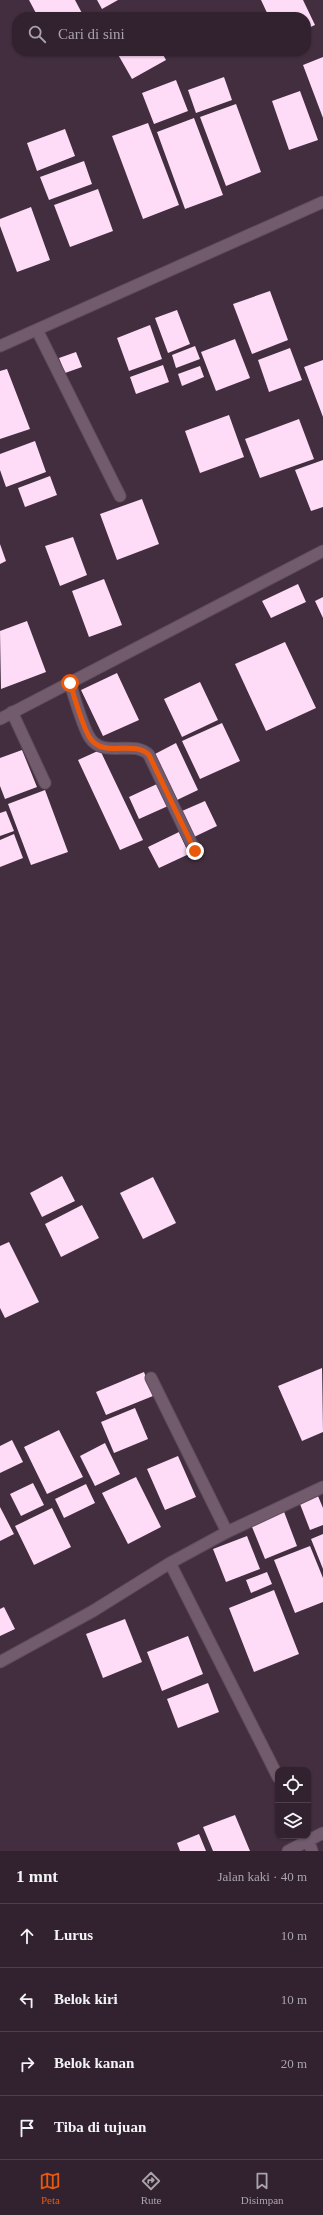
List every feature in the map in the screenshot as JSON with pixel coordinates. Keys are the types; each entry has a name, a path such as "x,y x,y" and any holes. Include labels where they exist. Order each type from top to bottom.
{"street":[{"path":"0,346 323,202"},
{"path":"37,330 120,496"},
{"path":"0,719 323,551"},
{"path":"70,683 90,739 107,749 138,748 144,749 149,755 195,851"},
{"path":"12,712 46,783"},
{"path":"151,1378 227,1532"},
{"path":"0,1662 93,1611 170,1563 227,1532 323,1487"},
{"path":"170,1563 275,1771"},
{"path":"311,1837 323,1833"},
{"path":"288,1851 306,1839"},
{"path":"308,1839 312,1851"}],"building":[{"path":"29,0 75,0 81,12 35,12"},
{"path":"97,0 118,0 102,9"},
{"path":"261,0 303,0 309,12 267,12"},
{"path":"311,17 315,25 311,27"},
{"path":"119,56 164,56 166,60 132,79"},
{"path":"323,57 323,118 303,65"},
{"path":"224,77 232,100 196,113 188,90"},
{"path":"176,80 188,111 154,124 142,93"},
{"path":"300,91 318,140 289,150 272,101"},
{"path":"236,104 261,172 226,186 200,117"},
{"path":"194,118 223,195 185,209 157,132"},
{"path":"148,123 179,205 143,219 112,136"},
{"path":"65,129 75,156 37,171 27,143"},
{"path":"84,161 92,184 49,200 40,177"},
{"path":"98,189 113,231 70,247 54,205"},
{"path":"31,207 50,260 17,272 0,226 0,219"},
{"path":"270,291 288,340 252,354 233,304"},
{"path":"177,310 190,344 168,353 155,318"},
{"path":"150,325 162,359 129,371 117,338"},
{"path":"235,339 250,378 216,391 201,352"},
{"path":"195,346 200,359 176,368 172,355"},
{"path":"290,348 302,380 269,392 258,360"},
{"path":"76,352 82,367 65,373 59,358"},
{"path":"323,360 323,417 304,367"},
{"path":"163,365 169,382 136,394 130,377"},
{"path":"200,366 204,377 182,386 178,374"},
{"path":"7,369 30,429 0,439 0,371"},
{"path":"229,415 244,457 200,473 185,431"},
{"path":"299,419 314,459 260,478 245,439"},
{"path":"35,441 46,472 6,487 0,470 0,454"},
{"path":"323,460 323,507 311,511 295,470"},
{"path":"50,476 57,495 25,507 18,488"},
{"path":"142,499 159,544 117,560 100,514"},
{"path":"73,537 87,575 60,586 45,546"},
{"path":"0,544 6,561 0,564"},
{"path":"104,579 122,625 89,637 72,591"},
{"path":"298,584 306,602 271,618 262,601"},
{"path":"323,597 323,618 315,601"},
{"path":"27,621 46,672 1,689 0,631"},
{"path":"285,642 316,708 266,731 235,664"},
{"path":"117,673 139,720 103,736 81,690"},
{"path":"200,682 218,720 182,737 164,699"},
{"path":"222,723 240,761 200,779 182,741"},
{"path":"176,743 198,790 177,800 155,754"},
{"path":"22,750 37,787 5,799 0,786 0,758"},
{"path":"100,750 143,840 120,850 78,760"},
{"path":"157,784 168,806 139,819 129,797"},
{"path":"45,790 68,852 31,865 8,804"},
{"path":"205,801 217,826 194,837 182,811"},
{"path":"6,811 14,831 0,836 0,813"},
{"path":"179,832 189,854 159,868 148,847"},
{"path":"14,834 23,858 0,867 0,840"},
{"path":"62,1176 75,1201 42,1217 30,1193"},
{"path":"153,1177 176,1223 143,1239 120,1193"},
{"path":"82,1205 99,1238 61,1257 45,1224"},
{"path":"9,1242 39,1302 5,1318 0,1308 0,1246"},
{"path":"322,1368 323,1432 302,1441 278,1386"},
{"path":"144,1372 153,1396 106,1415 96,1392"},
{"path":"135,1408 148,1439 114,1453 101,1422"},
{"path":"59,1430 83,1477 47,1494 24,1447"},
{"path":"12,1440 23,1462 0,1473 0,1446"},
{"path":"105,1443 120,1474 95,1486 80,1456"},
{"path":"178,1456 196,1497 165,1510 147,1469"},
{"path":"136,1477 161,1527 128,1544 102,1493"},
{"path":"33,1483 44,1505 21,1516 10,1494"},
{"path":"86,1484 95,1503 64,1518 55,1499"},
{"path":"318,1496 323,1508 323,1525 310,1530 300,1504"},
{"path":"0,1507 14,1534 0,1541"},
{"path":"52,1508 71,1547 34,1565 15,1526"},
{"path":"283,1509 297,1546 265,1559 250,1522"},
{"path":"323,1534 323,1569 311,1539"},
{"path":"247,1536 260,1569 226,1582 213,1549"},
{"path":"310,1546 323,1578 323,1602 295,1613 274,1560"},
{"path":"267,1572 272,1584 251,1593 246,1580"},
{"path":"274,1590 299,1654 254,1672 229,1608"},
{"path":"4,1607 15,1629 0,1636 0,1609"},
{"path":"125,1619 142,1662 103,1678 86,1634"},
{"path":"188,1636 203,1674 162,1691 147,1652"},
{"path":"208,1683 219,1712 178,1728 167,1699"},
{"path":"235,1815 250,1851 213,1851 203,1827"},
{"path":"199,1834 206,1851 180,1851 177,1843"}],"route":[{"path":"70,683 90,739 107,749 138,748 144,749 149,755 195,851"}]}
